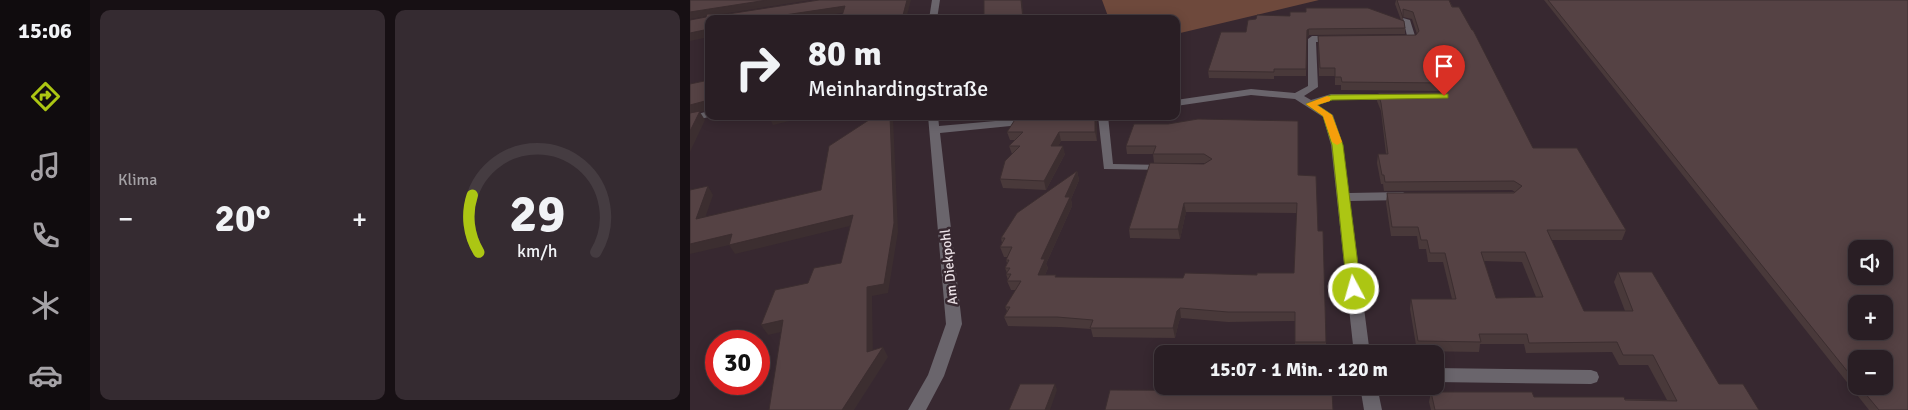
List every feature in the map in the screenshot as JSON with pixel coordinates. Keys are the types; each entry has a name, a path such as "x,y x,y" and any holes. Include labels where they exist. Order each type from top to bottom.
{"street":[{"path":"934,15 936,0"},
{"path":"1392,39 1412,39 1406,20"},
{"path":"1297,96 1313,87 1312,39 1342,39"},
{"path":"1180,102 1251,92 1297,96 1328,115 1338,145 1361,345"},
{"path":"1310,104 1331,97 1407,97"},
{"path":"690,119 705,115"},
{"path":"934,123 1038,120"},
{"path":"1103,120 1108,167 1176,168"},
{"name":"Am Diekpohl","path":"917,410 936,376 954,324 934,123"},
{"path":"1343,197 1413,196"},
{"path":"1444,375 1592,377"},
{"path":"1370,395 1373,410"}],"shaded area":[{"path":"1102,0 1319,0 1180,33 1180,15 1108,15"}],"building":[{"path":"690,0 767,0 690,12"},
{"path":"819,0 907,0 903,15 842,15 845,6 785,15 707,15 728,14"},
{"path":"984,0 1021,0 1023,15 984,15"},
{"path":"1397,0 1449,0 1452,7 1459,7 1473,30 1533,148 1577,148 1626,230 1547,230 1584,311 1633,311 1618,272 1652,272 1719,384 1743,384 1759,410 1435,410 1432,395 1444,395 1444,392 1532,392 1534,397 1624,397 1625,400 1677,401 1653,355 1623,355 1617,342 1529,343 1527,334 1479,334 1481,342 1418,341 1411,299 1456,299 1445,253 1430,253 1427,240 1421,240 1418,227 1392,227 1387,193 1514,193 1522,186 1514,181 1385,182 1378,154 1388,154 1378,93 1445,93 1452,87 1445,83 1342,82 1341,77 1335,77 1335,68 1320,68 1318,36 1416,35 1419,31 1413,12 1403,9 1403,18","holes":["1481,252 1525,252 1543,297 1496,298"]},
{"path":"1548,0 1908,0 1908,410 1879,410 1866,395 1893,395 1893,350 1848,350 1848,372"},
{"path":"1306,8 1368,8 1404,21 1405,28 1309,29 1307,30 1306,69 1274,69 1274,72 1208,71 1221,32 1246,32 1248,20 1256,19 1257,15 1290,16 1290,12 1306,12"},
{"path":"705,17 705,30 690,33 690,20"},
{"path":"705,81 705,101 690,105 690,84"},
{"path":"700,111 690,131 690,113"},
{"path":"1198,119 1298,121 1298,175 1316,176 1318,231 1323,231 1326,342 1295,342 1295,312 1228,312 1180,308 1177,311 1173,328 1090,328 1093,320 1057,317 1004,317 1010,307 1005,307 1021,281 1007,281 1011,274 1006,274 1010,268 1005,268 1009,260 1006,260 1012,247 1000,247 1005,238 1001,238 1017,213 1077,171 1065,197 1070,197 1041,259 1045,259 1038,275 1056,275 1055,277 1183,278 1185,273 1257,275 1257,273 1294,273 1297,203 1184,203 1178,229 1129,229 1150,163 1204,164 1212,159 1204,154 1153,154 1156,146 1126,146 1134,124 1168,124"},
{"path":"869,120 890,120 894,223 884,284 867,287 867,352 883,347 842,410 769,410 783,320 761,325 775,290 808,283 814,268 841,263 853,215 729,245 732,234 690,244 690,190 708,186 696,219 821,190 829,146"},
{"path":"1015,120 1095,120 1095,132 1059,132 1051,146 1063,146 1044,181 1000,179 1005,161 1020,146 1009,146 1023,132 1007,132"},
{"path":"1020,384 1055,384 1045,410 1009,410"},
{"path":"1110,390 1154,390 1154,395 1332,395 1333,410 1105,410"}],"slow traffic":[{"path":"1327,99 1310,104 1328,115 1337,142"}],"route":[{"path":"1354,289 1338,145 1328,115 1310,104 1331,97 1444,96"}]}
